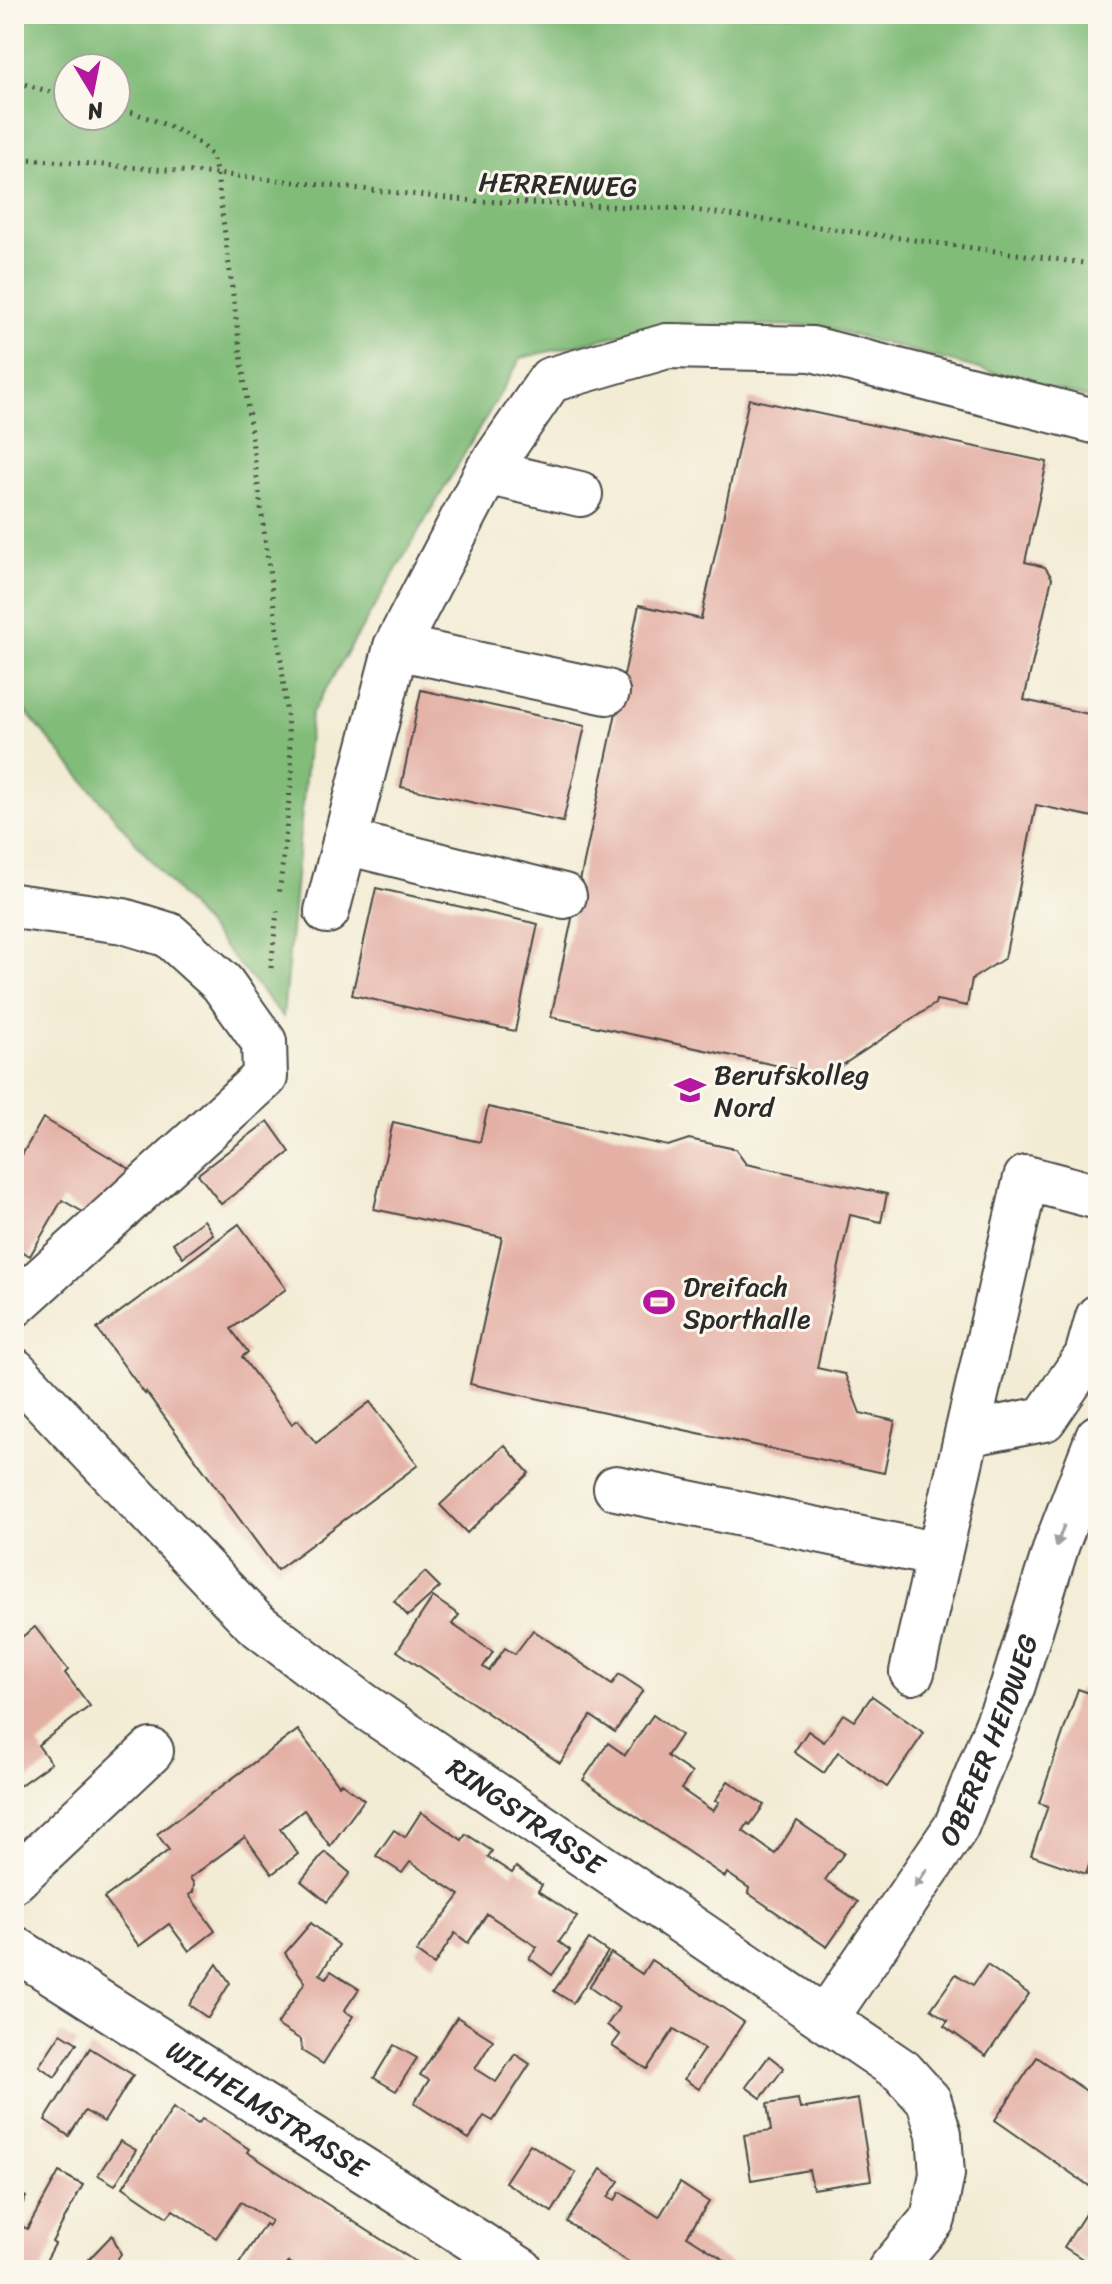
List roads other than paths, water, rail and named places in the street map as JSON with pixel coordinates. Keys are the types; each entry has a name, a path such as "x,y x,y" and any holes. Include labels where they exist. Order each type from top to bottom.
{"street":[{"path":"327,911 396,647 487,472 550,380 667,346 812,349 1098,422"},
{"path":"487,472 580,494"},
{"path":"396,647 607,692"},
{"path":"345,842 564,896"},
{"path":"14,906 123,921 169,935 222,983 264,1042 265,1077 14,1305"},
{"path":"912,1672 1026,1178 1098,1197"},
{"path":"967,1434 1044,1419 1087,1356 1098,1317"},
{"name":"RINGSTRASSE","path":"14,1370 255,1623 363,1705 902,2071 929,2101 939,2134 942,2174 933,2219 890,2270"},
{"name":"OBERER HEIDWEG","path":"826,2018 956,1827 1012,1688 1057,1544 1098,1437"},
{"path":"616,1488 939,1555"},
{"path":"14,1880 151,1751"},
{"name":"WILHELMSTRASSE","path":"14,1948 521,2270"}],"place":[{"name":"Berufskolleg Nord","path":"690,1090"},
{"name":"Dreifach Sporthalle","path":"659,1302"}]}
